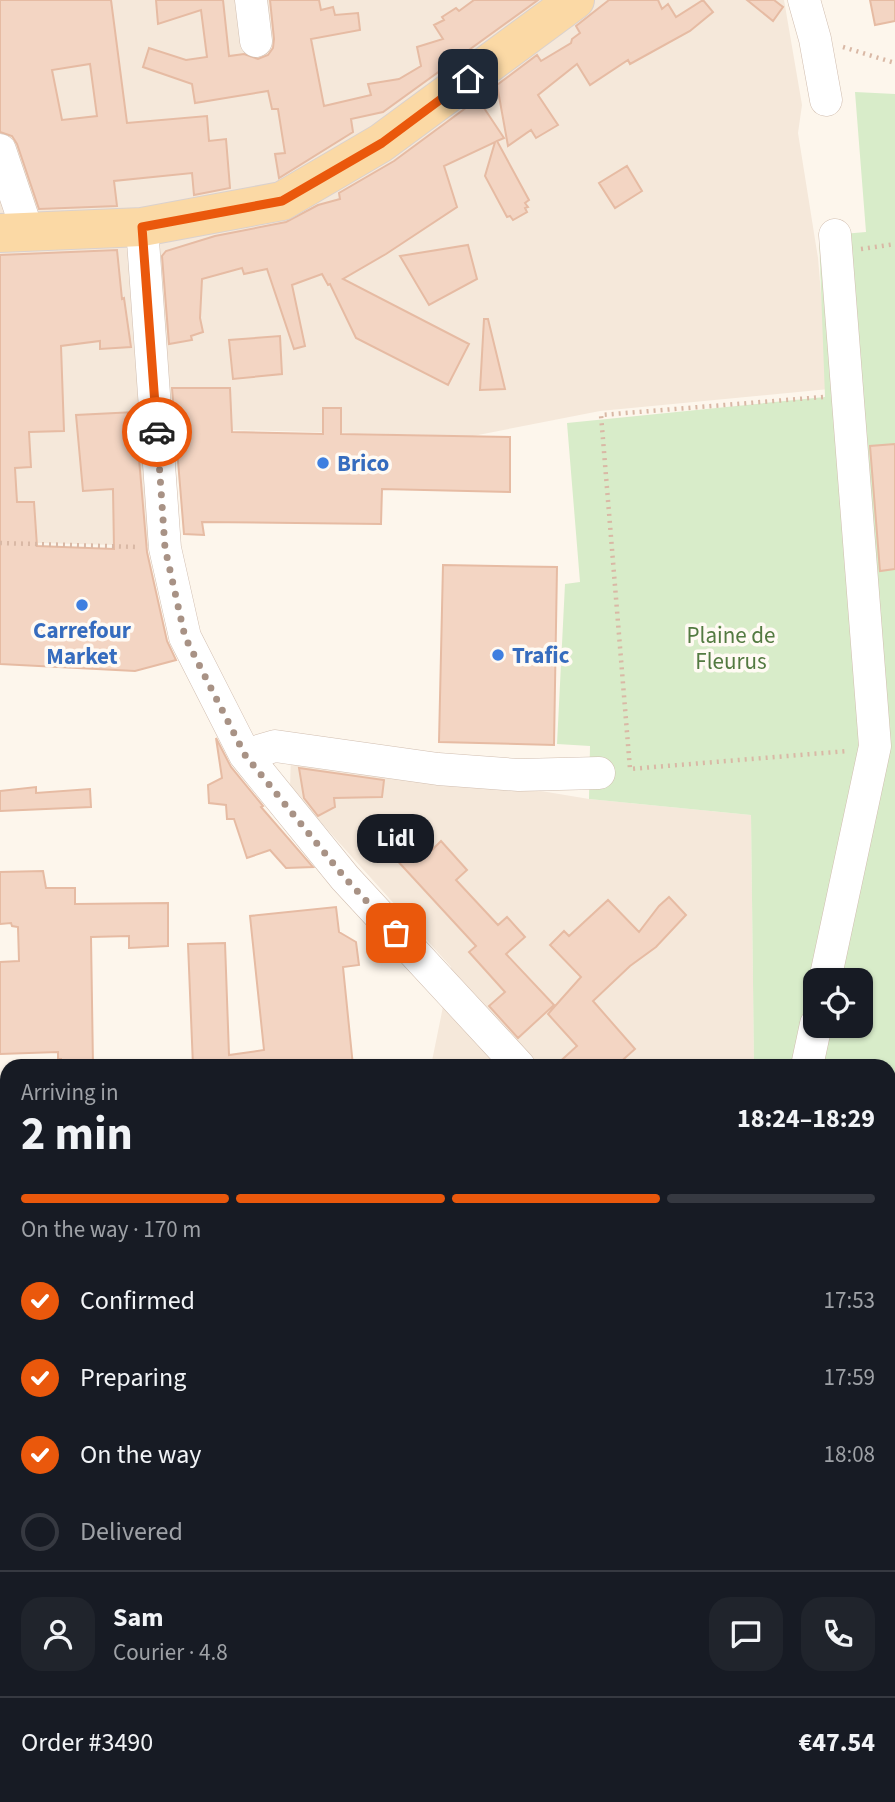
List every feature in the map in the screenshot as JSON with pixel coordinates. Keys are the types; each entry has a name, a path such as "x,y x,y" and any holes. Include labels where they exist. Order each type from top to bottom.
{"main road":[{"path":"13,231 142,227 282,201 382,143 575,0"}],"street":[{"path":"251,0 256,41"},
{"path":"804,0 815,38 826,100"},
{"path":"0,150 13,231"},
{"path":"142,227 165,548 185,637 245,755 345,878 513,1059"},
{"path":"828,968 875,746 835,244"},
{"path":"245,755 275,746 438,769 519,775 599,773"},
{"path":"808,1059 813,1038"}],"path":[{"path":"815,38 895,63"},
{"path":"835,244 895,244"},
{"path":"825,397 601,415 630,769 855,750"},
{"path":"0,543 165,548"}],"shaded area":[{"path":"0,0 784,0 802,105 798,133 818,258 829,389 600,411 473,436 148,428 154,546 0,542"},
{"path":"291,755 360,761 589,799 751,815 754,1059 432,1059 451,967 290,788"}],"green space":[{"name":"Plaine de Fleurus","path":"855,92 895,94 895,1059 754,1059 751,815 589,799 590,746 557,744 565,584 580,582 567,423 825,397 819,236 866,232"}],"building":[{"path":"0,0 111,0 127,123 207,116 209,141 226,139 230,188 194,195 192,173 114,181 117,206 39,209 17,144 12,136 0,132","holes":["90,64 97,116 62,120 52,70"]},
{"path":"156,0 223,0 229,56 244,54 258,59 268,55 273,48 270,0 319,0 321,10 333,7 335,15 358,13 360,30 311,39 324,106 371,95 368,84 399,79 421,66 417,47 443,39 434,25 444,20 442,17 456,8 459,11 474,0 538,0 383,112 351,119 353,132 279,178 275,154 285,153 278,109 272,109 268,91 195,103 192,84 143,67 149,48 186,60 207,57 201,10 158,24"},
{"path":"609,0 658,0 662,9 668,4 676,17 703,0 713,12 690,31 630,64 628,60 590,85 577,64 538,95 558,125 536,138 531,130 508,146 497,85 537,55 541,61 571,43 580,33 576,26"},
{"path":"747,0 774,0 783,7 773,21"},
{"path":"870,0 895,0 895,21 875,25"},
{"path":"478,99 504,138 497,141 529,200 525,203 527,212 513,220 510,216 507,217 485,176 495,142 444,166 457,207 343,279 469,344 448,385 356,338 330,284 328,285 322,274 292,285 305,346 294,349 267,269 244,274 242,268 202,279 200,318 203,332 191,336 192,340 169,344 162,256 166,251 215,236 286,222 318,205 340,199 339,193 394,161"},
{"path":"627,166 642,191 615,208 599,183"},
{"path":"468,245 477,279 429,305 400,256"},
{"path":"117,250 131,347 100,349 100,341 61,346 64,431 29,432 31,467 15,468 17,502 34,502 37,546 114,549 113,489 83,491 76,415 135,412 147,552 167,641 176,660 135,671 0,664 0,255"},
{"path":"484,319 488,319 505,389 480,390"},
{"path":"280,336 282,374 233,379 229,340"},
{"name":"Brico","path":"172,388 230,388 232,432 323,434 323,408 341,408 341,434 510,437 510,492 382,489 381,524 202,522 204,535 184,534"},
{"path":"895,444 895,569 880,571 870,446"},
{"name":"Trafic","path":"443,565 557,567 554,745 439,742"},
{"path":"216,738 231,767 263,806 261,807 313,867 286,868 270,850 247,858 234,819 227,819 226,805 209,803 208,785 222,778"},
{"path":"299,768 384,780 382,797 334,798 335,807 318,816 304,798"},
{"path":"36,787 36,793 90,789 91,807 0,811 0,791"},
{"path":"417,834 432,850 441,841 467,870 456,880 498,925 507,917 525,937 506,954 554,1005 518,1038 489,1006 505,992 469,952 476,946 393,856"},
{"path":"43,871 46,888 75,888 75,904 168,903 168,946 129,948 129,936 91,937 93,1059 58,1059 58,1052 0,1054 0,962 19,961 18,927 12,926 11,923 0,924 0,872"},
{"path":"669,897 686,915 656,947 630,966 593,1001 635,1049 624,1059 563,1059 577,1046 548,1014 581,977 550,945 564,931 569,936 608,900 639,932"},
{"path":"336,907 339,932 356,942 359,965 343,967 352,1059 193,1059 188,944 225,943 229,1055 264,1050 250,916"}],"way so far":[{"path":"157,432 165,548 185,637 245,755 345,878 396,933"}],"place":[{"name":"Brico","path":"323,463"},
{"name":"Carrefour Market","path":"82,605"},
{"name":"Trafic","path":"498,655"},
{"name":"Lidl","path":"396,933"}],"route":[{"path":"157,432 142,227 282,201 382,143 468,79"}]}
